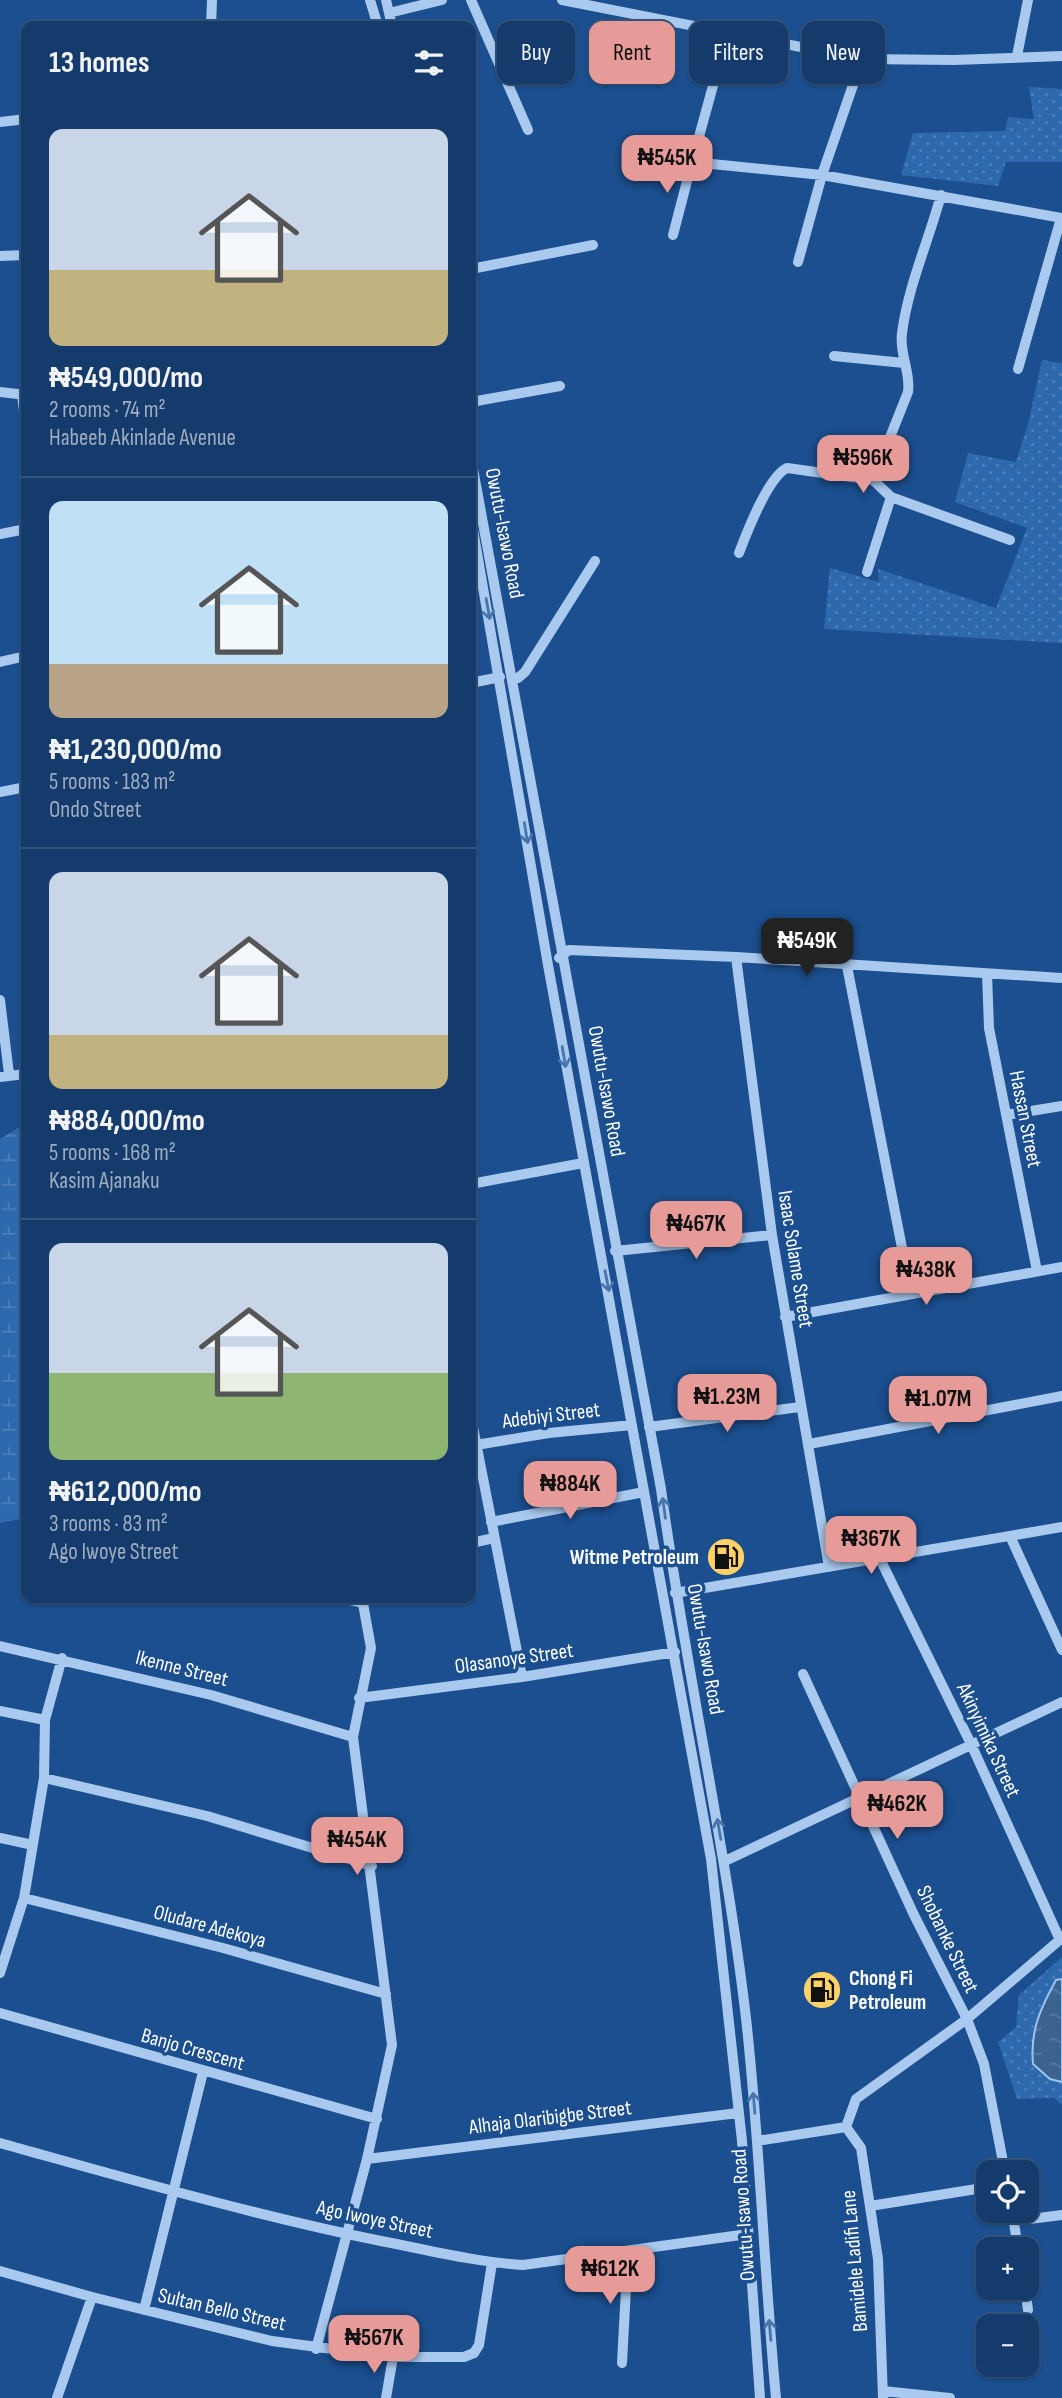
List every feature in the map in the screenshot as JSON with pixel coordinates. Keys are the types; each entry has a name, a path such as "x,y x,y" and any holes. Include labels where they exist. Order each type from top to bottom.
{"street":[{"path":"210,0 211,21"},
{"path":"370,0 376,21"},
{"path":"386,0 391,21"},
{"path":"389,13 442,0"},
{"path":"471,0 528,130"},
{"path":"562,0 689,27"},
{"path":"1017,56 1028,0"},
{"path":"885,59 1062,56"},
{"path":"673,235 713,84"},
{"path":"798,262 822,175 853,84"},
{"path":"0,122 21,120"},
{"path":"692,162 822,175 1061,218 1018,369"},
{"path":"873,480 908,392 909,384 900,350 904,316 941,195"},
{"path":"476,268 593,245"},
{"path":"0,256 21,254"},
{"path":"834,356 904,363"},
{"path":"476,400 560,386"},
{"path":"0,392 21,395"},
{"path":"739,553 752,519 782,470 873,480 891,497 1010,540"},
{"name":"Owutu-Isawo Road","path":"476,484 615,1251 662,1489 675,1593 725,1861 746,2018 776,2398"},
{"path":"867,572 891,497"},
{"path":"0,534 21,530"},
{"name":"Owutu-Isawo Road","path":"476,545 583,1163 711,1859 727,1980 760,2398"},
{"path":"513,677 518,678 525,672 595,561"},
{"path":"0,662 21,657"},
{"path":"476,682 500,677"},
{"path":"0,792 21,788"},
{"path":"548,965 569,950 736,957 1062,978"},
{"name":"Isaac Solame Street","path":"736,957 772,1236 829,1567"},
{"path":"847,966 911,1294"},
{"name":"Hassan Street","path":"987,974 989,1028 1037,1271"},
{"path":"0,1000 5,1076"},
{"path":"1006,1115 1062,1106"},
{"path":"476,1183 583,1163"},
{"path":"615,1251 772,1236"},
{"path":"785,1317 1062,1267"},
{"path":"809,1444 1062,1396"},
{"path":"649,1427 800,1407"},
{"name":"Adebiyi Street","path":"476,1445 549,1433 632,1425"},
{"path":"476,1445 522,1677"},
{"path":"491,1522 644,1492"},
{"path":"675,1593 1062,1527"},
{"path":"1010,1536 1062,1650"},
{"path":"476,1541 494,1538"},
{"name":"Akinyimika Street","path":"880,1559 971,1744 1061,1939"},
{"path":"316,2349 377,2119 392,2045 372,1866 353,1737 371,1648 363,1603"},
{"name":"Ikenne Street","path":"0,1646 62,1658 211,1695 353,1737"},
{"name":"Olasanoye Street","path":"359,1698 522,1677 675,1652"},
{"path":"1,1967 23,1898 44,1778 45,1720 62,1658"},
{"name":"Shobanke Street","path":"803,1674 860,1800 967,2019 984,2064 1003,2160"},
{"path":"725,1861 860,1800 1062,1702"},
{"path":"0,1712 45,1720"},
{"path":"44,1778 207,1816 372,1866"},
{"path":"0,1838 33,1845"},
{"name":"Oludare Adekoya","path":"23,1898 223,1948 386,1994"},
{"path":"757,2141 846,2127 856,2099 967,2019 1061,1939"},
{"name":"Banjo Crescent","path":"0,2013 377,2119"},
{"path":"144,2310 203,2072"},
{"name":"Alhaja Olaribigbe Street","path":"367,2159 738,2113"},
{"name":"Bamidele Ladifi Lane","path":"846,2127 861,2148 878,2259 883,2394"},
{"name":"Ago Iwoye Street","path":"0,2143 175,2192 346,2234 492,2263 523,2265 748,2234"},
{"path":"870,2206 976,2189"},
{"path":"1039,2215 1062,2215"},
{"path":"622,2363 628,2251"},
{"name":"Sultan Bello Street","path":"0,2270 92,2297 244,2335 316,2349 393,2357 464,2357 474,2353 479,2345 492,2263"},
{"path":"57,2398 92,2297"},
{"path":"1027,2300 1028,2310"},
{"path":"386,2398 393,2357"},
{"path":"883,2394 950,2398"}],"green space":[{"path":"1029,87 1062,89 1062,162 1006,162 998,186 901,175 913,133 1005,131 1008,117 1034,119"},
{"path":"1042,360 1062,363 1062,643 824,629 830,568 879,582 878,569 996,608 1027,528 955,502 968,453 1016,462 1028,424"},
{"path":"21,1126 21,1519 0,1523 0,1139"},
{"path":"1062,1957 1062,1979 1056,1981 1050,2079 1062,2082 1062,2105 1054,2098 1017,2099 998,2042 1016,2027 1019,1995"}],"water":[{"path":"1062,1979 1062,2082 1050,2079 1033,2064 1032,2052 1041,2011 1056,1980"}],"place":[{"name":"Witme Petroleum","path":"726,1557"},
{"name":"Chong Fi Petroleum","path":"822,1990"}]}
